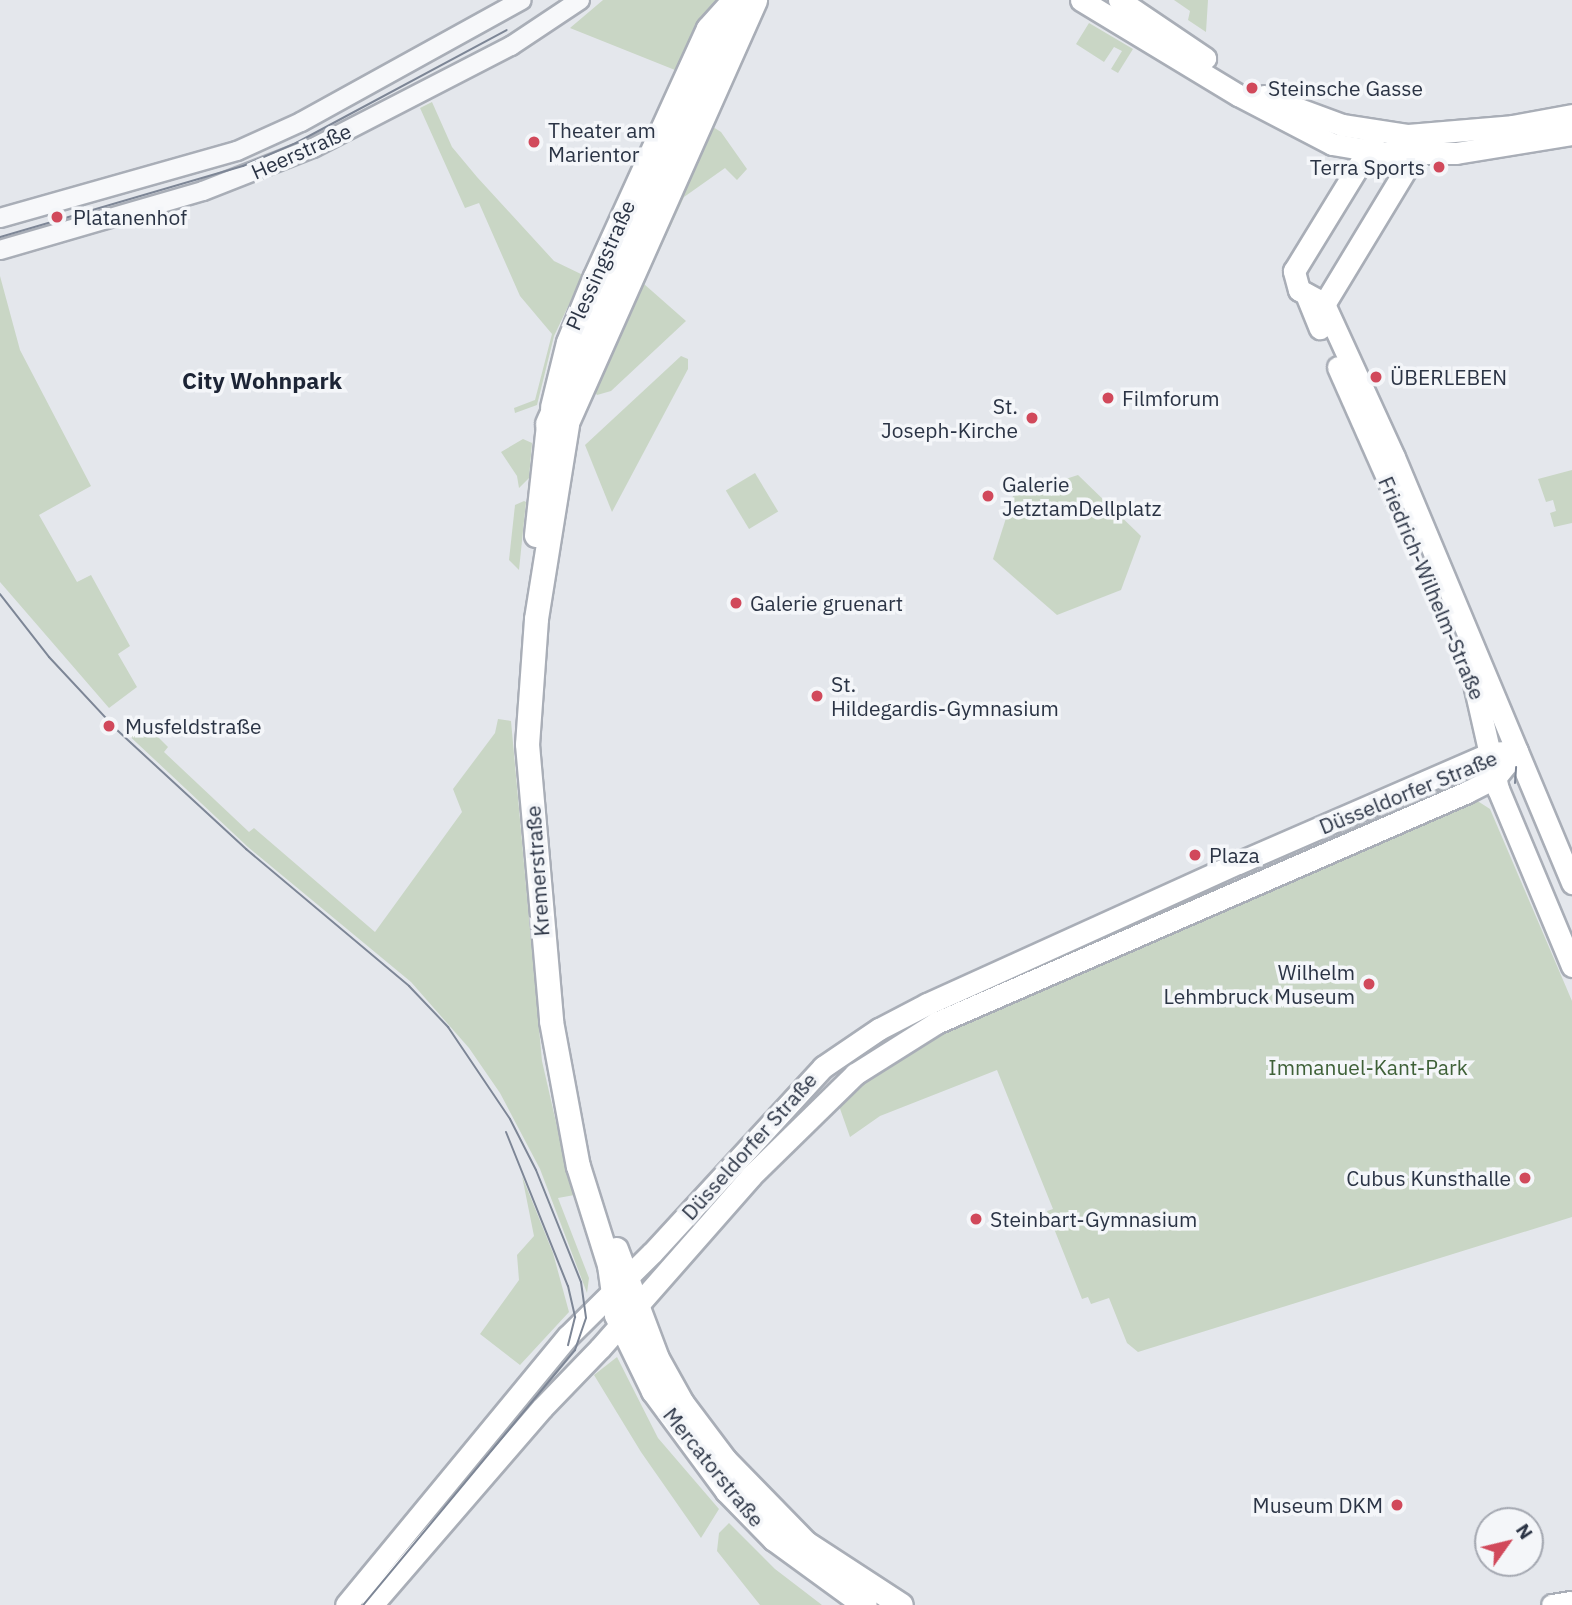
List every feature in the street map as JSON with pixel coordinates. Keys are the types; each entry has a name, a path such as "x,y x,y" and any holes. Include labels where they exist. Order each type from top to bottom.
{"highway":[{"name":"Plessingstraße","path":"558,425 568,383 734,0"}],"main road":[{"name":"Plessingstraße","path":"558,425 554,380 594,276 707,28 734,0"},
{"name":"Plessingstraße","path":"558,425 756,0"},
{"path":"1081,0 1299,130 1332,144 1377,145 1572,115"},
{"path":"1119,0 1274,101 1377,145 1415,155 1572,134"},
{"path":"1377,145 1389,173 1386,203"},
{"path":"1377,145 1294,271 1293,281 1319,298 1386,203 1415,155"},
{"name":"Friedrich-Wilhelm-Straße","path":"1319,298 1572,883"},
{"name":"Friedrich-Wilhelm-Straße","path":"1319,298 1469,666 1495,778 1572,965"},
{"name":"Kremerstraße","path":"558,425 535,540 536,619 527,744 545,983 571,1121 619,1285"},
{"name":"Düsseldorfer Straße","path":"346,1605 568,1336 619,1285 807,1081 879,1028 1238,863 1491,753 1517,751"},
{"name":"Düsseldorfer Straße","path":"372,1605 541,1408 620,1327 800,1125 855,1074 908,1038 1495,778 1517,751"},
{"name":"Mercatorstraße","path":"619,1285 636,1307 675,1392 738,1477 821,1555 901,1605"},
{"name":"Mercatorstraße","path":"619,1285 620,1327 653,1391 727,1491 774,1539 865,1605"},
{"path":"1552,1605 1572,1602"}],"street":[{"name":"Heerstraße","path":"0,218 237,151 301,122 522,0"},
{"name":"Heerstraße","path":"0,250 203,191 313,148 511,46 580,0"}],"green space":[{"path":"603,0 716,0 698,22 675,70 570,28"},
{"path":"1174,0 1208,0 1206,32 1188,20 1190,11"},
{"path":"1089,23 1133,49 1118,73 1111,69 1122,51 1114,47 1104,62 1076,44"},
{"path":"432,102 452,147 477,177 554,261 583,275 554,336 537,405 515,413 514,408 535,400 552,334 520,296 479,203 465,208 420,108"},
{"path":"713,127 721,132 747,169 737,180 725,168 684,197 644,284 686,321 611,391 597,395 593,390"},
{"path":"0,276 20,350 91,486 39,515 77,582 91,575 130,646 118,654 137,687 109,708 0,582"},
{"path":"681,356 688,359 688,369 612,512 585,445"},
{"path":"523,439 532,443 529,478 519,488 517,476 501,452"},
{"path":"1572,470 1572,523 1554,527 1550,513 1556,511 1553,500 1546,502 1538,479"},
{"path":"755,473 778,512 749,529 726,491"},
{"path":"1078,475 1141,536 1121,590 1057,615 993,559 1013,496"},
{"path":"524,501 519,570 509,560 515,505"},
{"path":"139,718 168,747 164,752 249,832 254,828 375,932 462,812 453,789 495,733 498,719 511,721 542,1061 558,1131 580,1194 558,1198 589,1278 587,1293 540,1169 500,1093 469,1048 411,982 248,847 123,730"},
{"name":"Immanuel-Kant-Park","path":"1476,800 1490,809 1572,1001 1572,1217 1138,1352 1127,1343 1109,1298 1091,1304 1088,1297 1082,1299 1047,1211 1053,1209 997,1070 880,1116 850,1137 838,1103 855,1087 948,1027"},
{"path":"522,1176 553,1253 569,1312 520,1365 480,1334 519,1280 517,1255 534,1236"},
{"path":"617,1357 658,1438 719,1509 701,1538 641,1452 594,1375"},
{"path":"729,1523 775,1569 822,1605 760,1605 717,1551 719,1533"}],"tram line":[{"path":"0,237 243,166 296,143 507,30"},
{"path":"0,594 49,657 117,730 246,849 409,986 448,1027 510,1119 536,1170 581,1282 586,1318 575,1350 363,1605"},
{"path":"1515,783 1516,767"},
{"path":"506,1132 568,1286 575,1317 568,1345"}],"place":[{"name":"Steinsche Gasse","path":"1252,88"},
{"name":"Theater am Marientor","path":"534,142"},
{"name":"Terra Sports","path":"1439,167"},
{"name":"Platanenhof","path":"57,217"},
{"name":"ÜBERLEBEN","path":"1376,377"},
{"name":"Filmforum","path":"1108,398"},
{"name":"St. Joseph-Kirche","path":"1032,418"},
{"name":"Galerie JetztamDellplatz","path":"988,496"},
{"name":"Galerie gruenart","path":"736,603"},
{"name":"St. Hildegardis-Gymnasium","path":"817,696"},
{"name":"Musfeldstraße","path":"109,726"},
{"name":"Plaza","path":"1195,855"},
{"name":"Wilhelm Lehmbruck Museum","path":"1369,984"},
{"name":"Cubus Kunsthalle","path":"1525,1178"},
{"name":"Steinbart-Gymnasium","path":"976,1219"},
{"name":"Museum DKM","path":"1397,1505"}],"district":[{"name":"City Wohnpark","path":"262,380"}]}
